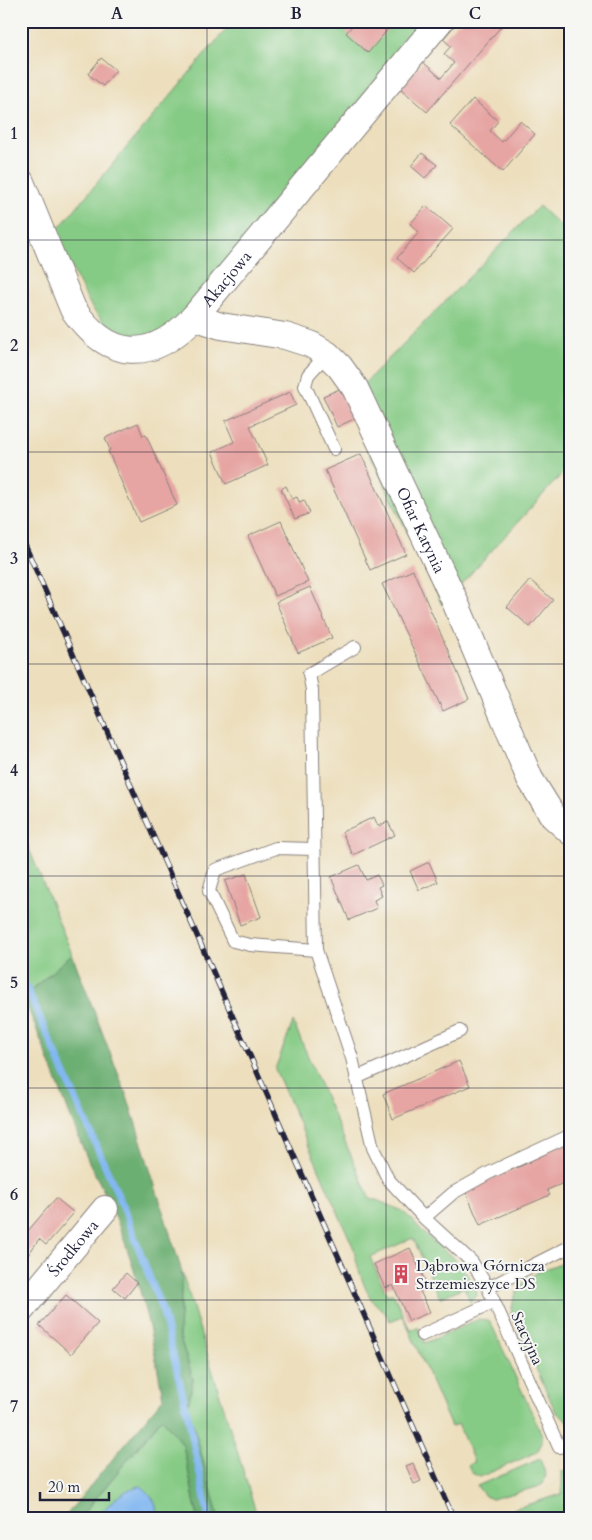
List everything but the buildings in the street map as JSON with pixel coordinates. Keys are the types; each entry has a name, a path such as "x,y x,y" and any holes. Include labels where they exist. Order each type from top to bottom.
{"street":[{"name":"Akacjowa","path":"21,182 73,309 95,336 122,349 140,350 166,341 180,332 194,318 440,21"},
{"name":"Ofiar Katynia","path":"194,318 221,326 285,336 327,354 340,367 355,388 453,597 530,779 553,816 571,832"},
{"name":"Środkowa","path":"21,1310 105,1209"}],"lane":[{"path":"327,354 308,375 305,386 334,449"},
{"name":"Stacyjna","path":"355,647 309,674 312,690 316,950 352,1058 373,1148 388,1179 424,1218 472,1262 488,1288 559,1447 571,1444"},
{"path":"314,849 276,848 215,870 209,891 233,941 250,945 316,950"},
{"path":"356,1078 460,1031"},
{"path":"424,1218 453,1192 489,1172 571,1134"},
{"path":"488,1288 571,1246"},
{"path":"422,1335 494,1302"}],"green space":[{"path":"233,21 432,21 193,308 161,333 142,336 112,330 93,310 54,234"},
{"path":"539,206 571,236 571,464 442,605 371,456 348,400"},
{"path":"21,829 72,954 21,999"},
{"path":"72,954 128,1099 182,1272 179,1334 193,1379 188,1406 219,1519 198,1519 183,1445 162,1418 79,1519 63,1519 163,1398 143,1303 122,1234 88,1160 23,998"},
{"path":"293,1022 369,1197 403,1211 425,1234 459,1263 475,1285 477,1295 471,1303 464,1287 440,1298 413,1238 370,1257 387,1295 393,1293 410,1330 418,1327 425,1343 479,1319 490,1321 542,1435 542,1443 537,1452 480,1477 472,1473 468,1465 474,1462 458,1424 451,1427 403,1316 390,1321 370,1297 360,1274 354,1249 275,1069"},
{"path":"571,1259 571,1424 556,1412 511,1314 513,1301 523,1283 539,1272"},
{"path":"182,1272 258,1519 219,1519 188,1406 193,1379 179,1334"},
{"path":"162,1418 183,1445 198,1519 79,1519"},
{"path":"540,1459 546,1475 543,1484 537,1487 492,1499 485,1496 477,1486"},
{"path":"571,1468 571,1519 504,1519 513,1509 562,1494 562,1471"}],"water":[{"path":"141,1486 154,1500 157,1519 96,1519 110,1503 122,1494 134,1487"}],"waterway":[{"path":"21,975 122,1204 163,1313 188,1416 209,1519"}],"railway":[{"path":"21,536 454,1519"}],"place":[{"name":"Dąbrowa Górnicza Strzemieszyce DS","path":"401,1274"}]}
